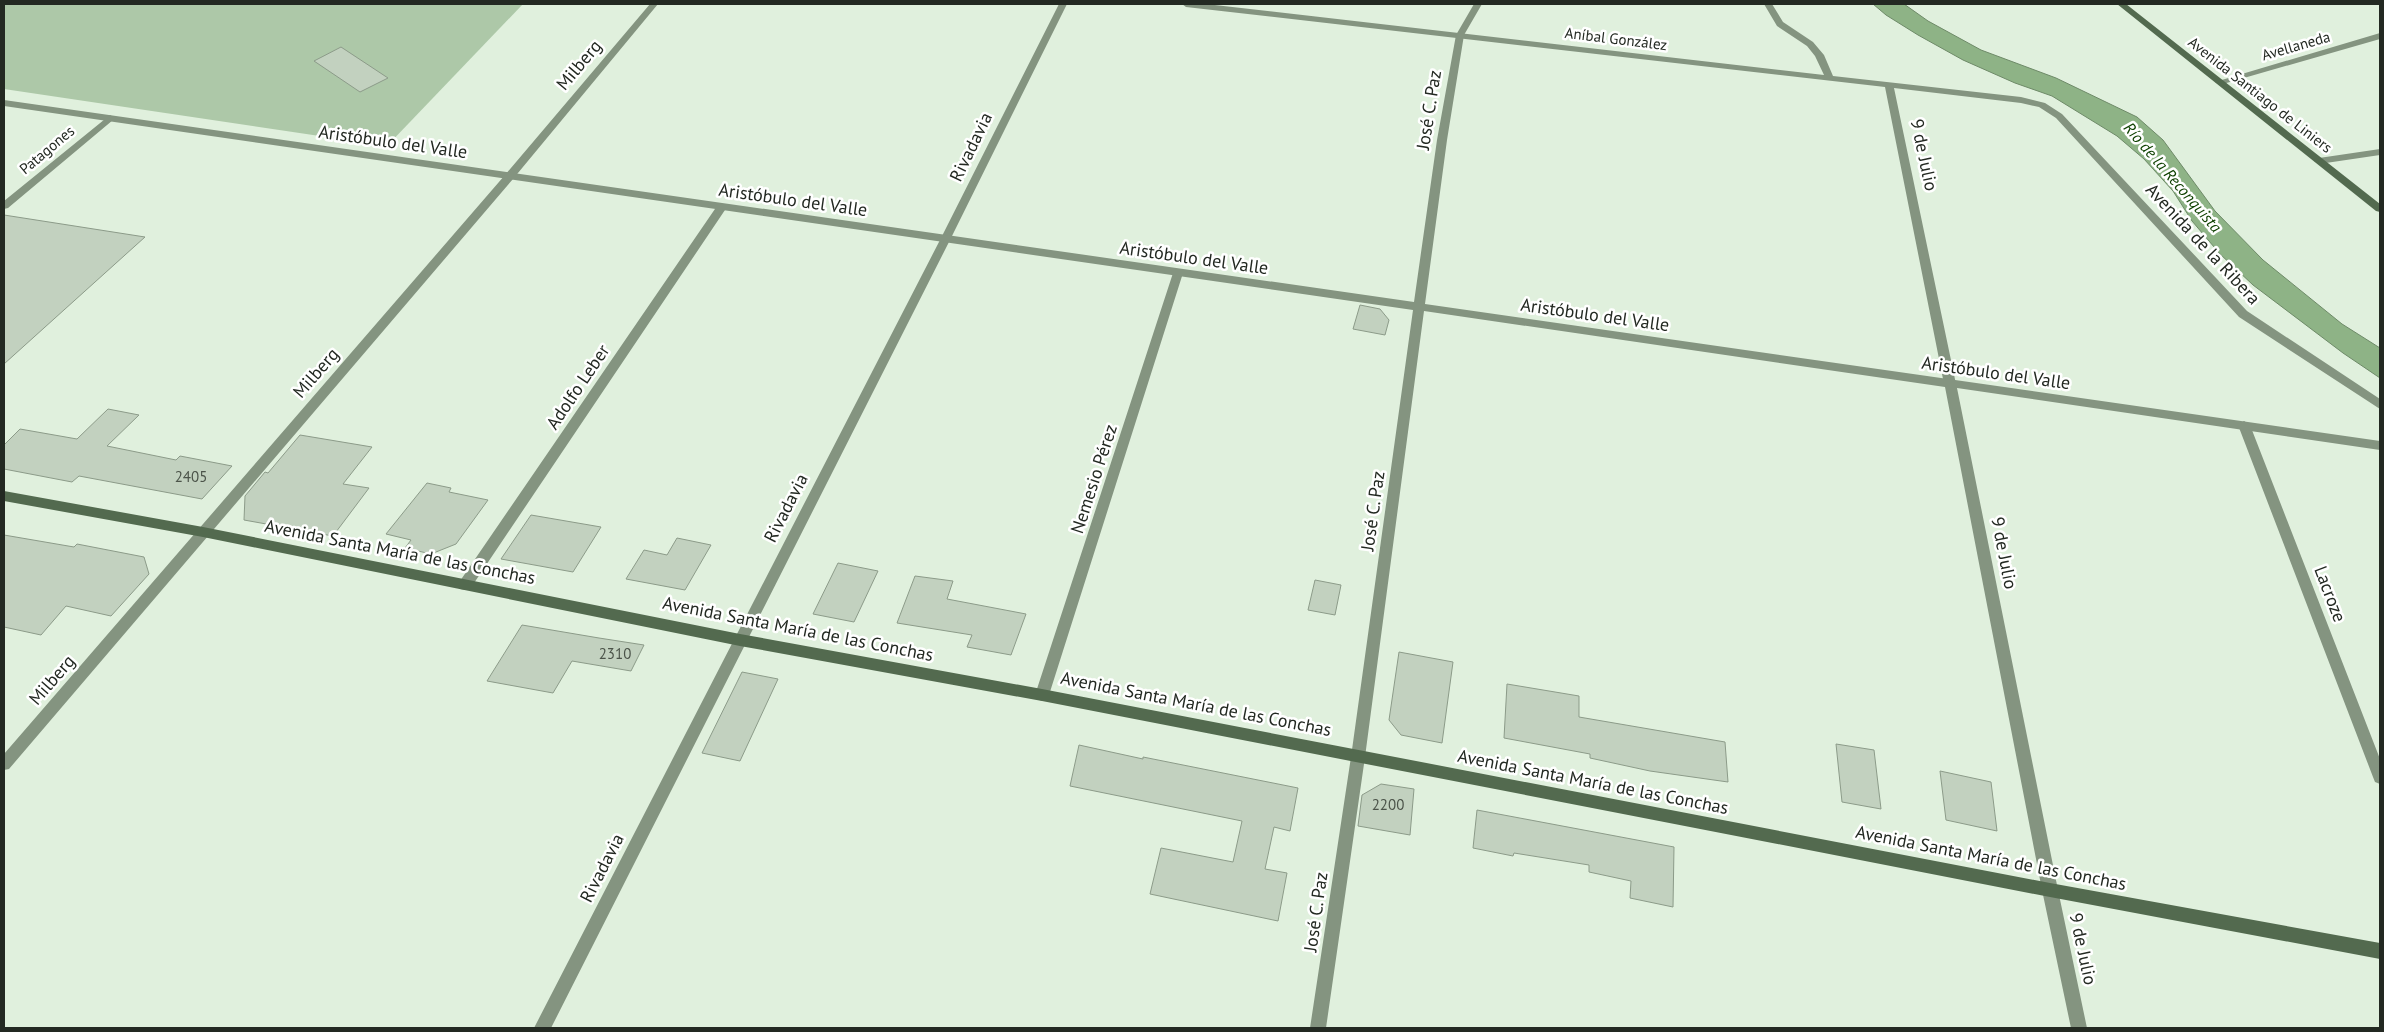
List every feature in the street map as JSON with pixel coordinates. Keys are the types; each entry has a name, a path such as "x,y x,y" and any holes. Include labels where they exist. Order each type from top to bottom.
{"main road":[{"name":"Avenida Santiago de Liniers","path":"2121,4 2380,209"},
{"name":"Avenida Santa María de las Conchas","path":"4,496 204,532 740,640 1042,695 2050,890 2380,951"}],"street":[{"name":"Milberg","path":"4,764 509,177 654,4"},
{"name":"Rivadavia","path":"542,1028 946,240 1063,4"},
{"name":"Aníbal González","path":"1186,4 1224,6 2021,100 2042,106"},
{"name":"José C. Paz","path":"1318,1028 1358,757 1442,140 1460,35 1478,4"},
{"path":"1768,4 1780,24 1810,44 1819,55 1830,78"},
{"name":"Avellaneda","path":"2220,82 2380,36"},
{"name":"9 de Julio","path":"1889,85 2079,1028"},
{"name":"Aristóbulo del Valle","path":"4,103 721,208 2380,445"},
{"name":"Avenida de la Ribera","path":"2042,106 2059,116 2243,314 2380,405"},
{"name":"Patagones","path":"4,206 110,118"},
{"path":"2319,161 2380,152"},
{"name":"Adolfo Leber","path":"465,585 721,208"},
{"name":"Nemesio Pérez","path":"1042,695 1178,273"},
{"name":"Lacroze","path":"2244,425 2380,777"}],"shaded area":[{"path":"4,4 523,4 387,146 4,89"}],"water":[{"name":"Río de la Reconquista","path":"1873,4 1904,4 1928,21 1981,50 2056,78 2137,117 2163,140 2215,211 2263,260 2342,324 2380,348 2380,378 2343,353 2253,285 2220,254 2192,221 2173,191 2144,159 2117,136 2052,96 2015,83 1963,60 1918,35 1886,15"}],"building":[{"path":"341,47 388,78 360,92 314,61"},
{"path":"4,215 145,237 4,364"},
{"path":"1360,305 1380,309 1389,320 1385,335 1353,329"},
{"path":"108,409 139,415 107,446 176,460 180,456 232,466 202,499 79,476 72,482 4,469 4,445 20,429 77,439"},
{"path":"300,435 372,447 343,484 369,488 333,536 244,520 245,496 265,472 268,473"},
{"path":"427,483 451,488 449,492 488,500 456,544 431,554 405,548 411,540 386,534"},
{"path":"531,515 601,527 573,572 501,559"},
{"path":"4,535 74,547 77,544 144,557 149,574 111,616 66,606 41,635 4,627"},
{"path":"677,538 711,545 685,590 626,579 644,550 667,555"},
{"path":"838,563 878,571 854,622 813,614"},
{"path":"915,576 953,581 947,599 1026,614 1011,655 967,647 972,635 897,623"},
{"path":"1315,580 1341,585 1335,615 1308,610"},
{"path":"522,625 644,645 631,671 572,661 553,693 487,681"},
{"path":"1399,652 1453,662 1442,743 1401,735 1389,720"},
{"path":"742,672 778,679 740,761 702,753"},
{"path":"1507,684 1579,696 1579,717 1725,742 1728,782 1650,771 1590,758 1590,754 1504,738"},
{"path":"1836,744 1874,750 1881,809 1842,802"},
{"path":"1079,745 1298,788 1290,831 1274,827 1265,869 1287,873 1278,921 1150,894 1161,848 1233,862 1242,821 1070,786"},
{"path":"1940,771 1991,782 1997,831 1946,820"},
{"path":"1381,784 1414,789 1410,835 1358,826 1362,795"},
{"path":"1477,810 1674,847 1673,907 1630,898 1631,881 1589,872 1589,865 1514,853 1513,856 1473,848"}]}
